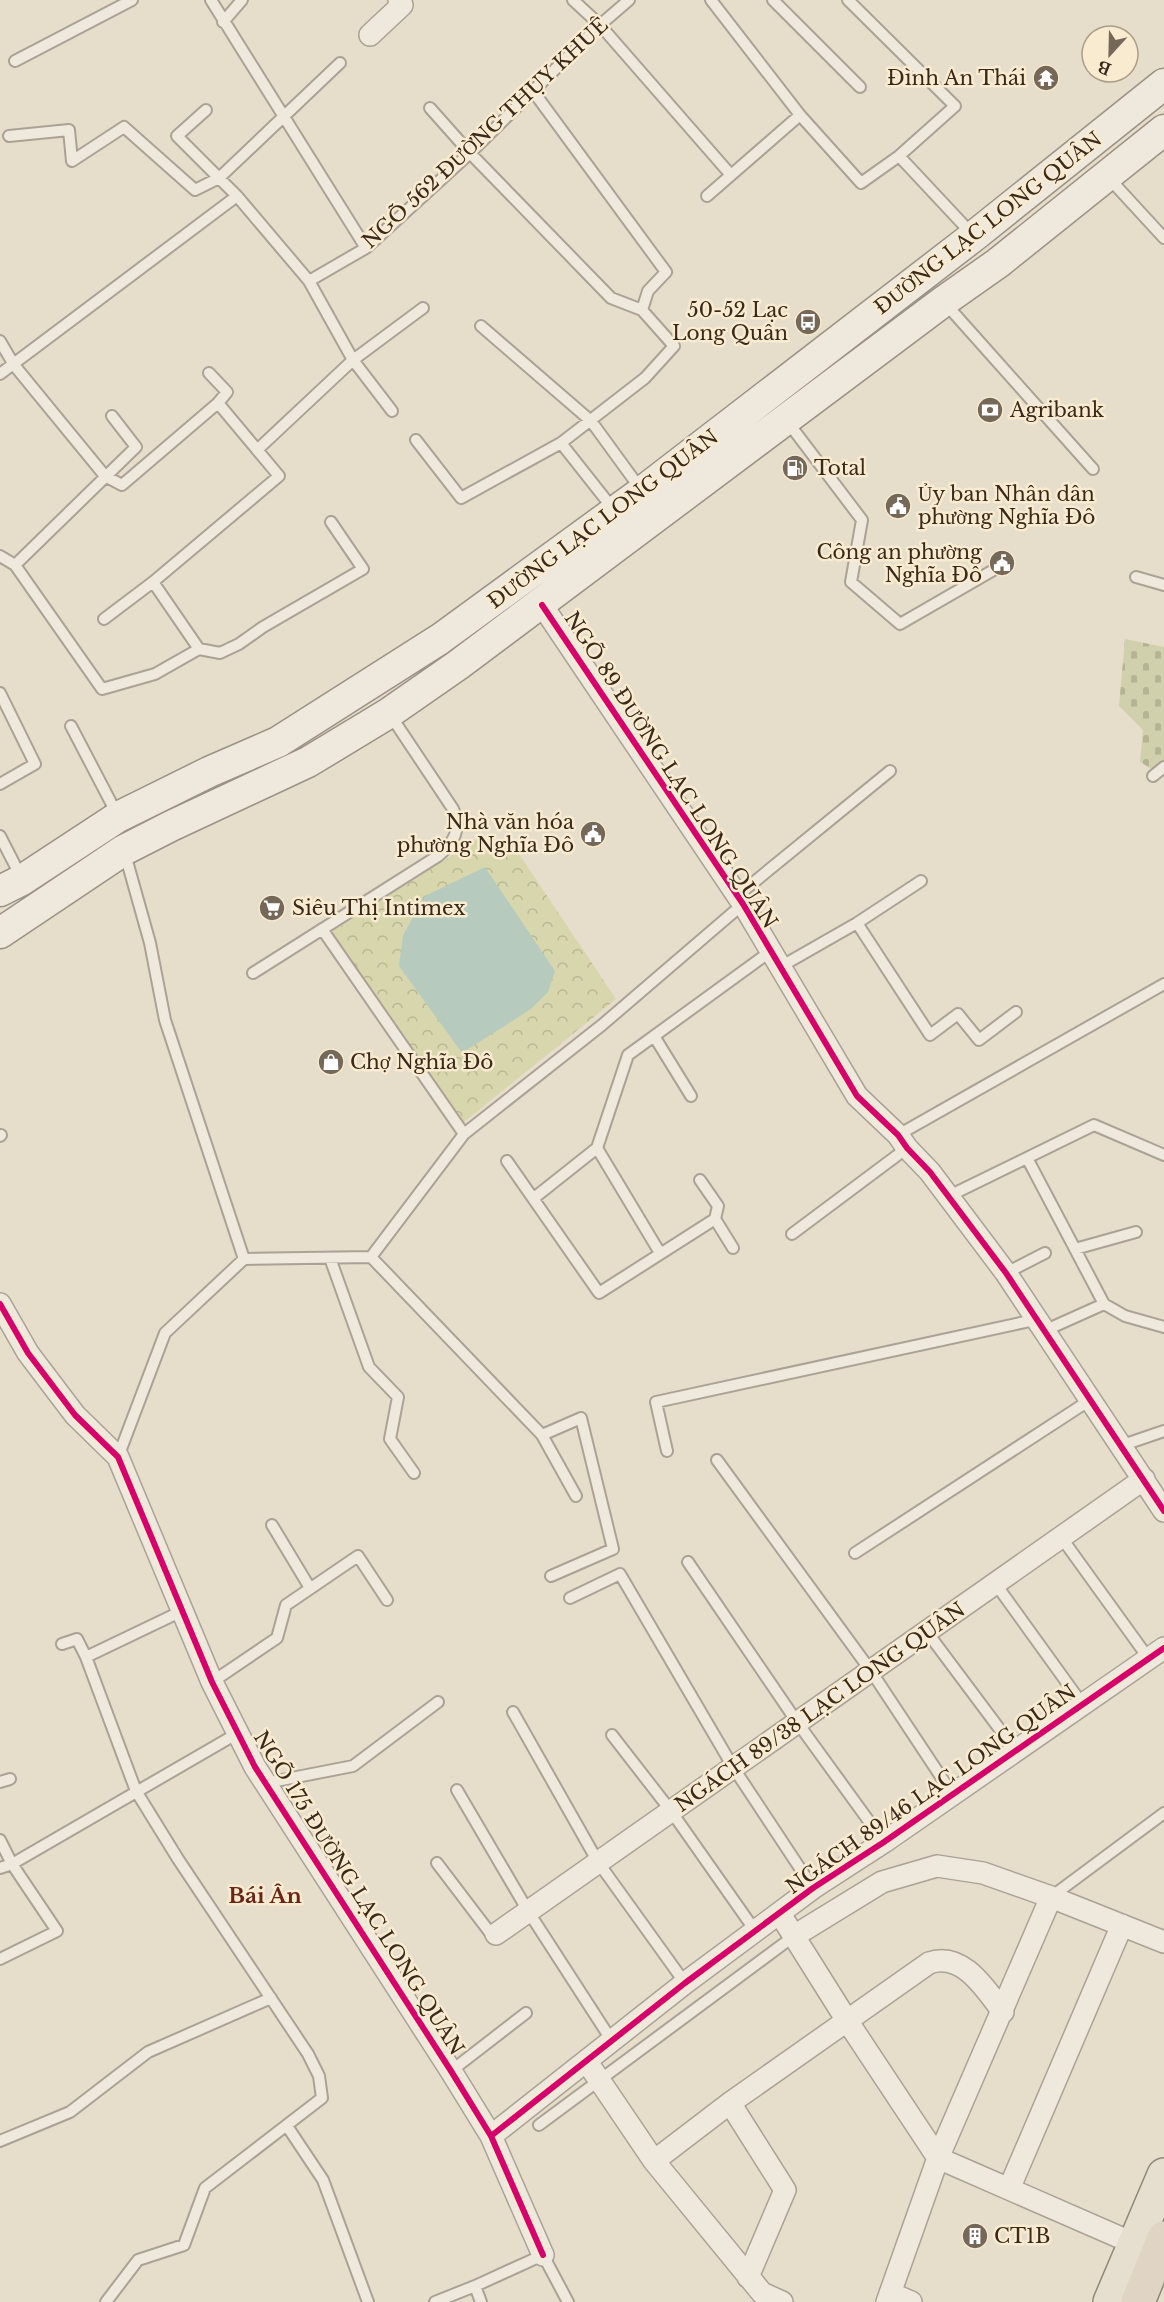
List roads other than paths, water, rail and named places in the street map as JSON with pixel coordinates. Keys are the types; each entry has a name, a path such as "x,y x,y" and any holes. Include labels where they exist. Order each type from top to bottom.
{"highway":[{"path":"1138,2302 1150,2241"}],"main road":[{"name":"ĐƯỜNG LẠC LONG QUÂN","path":"11,885 118,817 209,772 278,742 440,639 643,491 974,236 1164,84"},
{"name":"ĐƯỜNG LẠC LONG QUÂN","path":"0,933 124,850 308,762 389,713 542,605 944,302 1001,266 1164,130"},
{"path":"643,491 661,515"},
{"path":"440,639 458,665"},
{"path":"157,798 171,826"},
{"path":"1110,2302 1150,2241 1164,2175"}],"street":[{"path":"370,35 402,5 399,0"},
{"name":"NGÕ 89 ĐƯỜNG LẠC LONG QUÂN","path":"542,605 740,900 857,1096 930,1172 1006,1273 1164,1511"},
{"name":"NGÕ 175 ĐƯỜNG LẠC LONG QUÂN","path":"0,1304 28,1353 75,1415 118,1457 212,1682 238,1733 266,1783 452,2071 491,2136 543,2255"},
{"name":"NGÁCH 89/38 LẠC LONG QUÂN","path":"496,1934 1144,1479"},
{"name":"NGÁCH 89/46 LẠC LONG QUÂN","path":"491,2136 685,1983 813,1888 953,1795 1156,1654"},
{"path":"794,1936 882,1882 937,1866 983,1873 1164,1942"},
{"path":"911,2302 889,2297 938,2158 1051,1897"},
{"path":"780,1914 938,2158 1009,2189 1150,2241"},
{"path":"1009,2189 1122,1926"},
{"path":"654,2162 730,2103 846,2019 929,1963 939,1960 956,1964 976,1977 1003,2012"},
{"path":"586,2062 654,2162 748,2277 762,2293 783,2302"},
{"path":"730,2103 785,2190 748,2277"}],"lane":[{"path":"15,62 132,0"},
{"path":"211,0 366,248"},
{"path":"223,22 242,0"},
{"path":"573,0 600,25 730,174"},
{"name":"NGÕ 562 ĐƯỜNG THỤY KHUÊ","path":"309,281 366,248 470,153 628,0"},
{"path":"711,0 800,115 861,183 899,156 955,105 848,0"},
{"path":"773,0 860,87"},
{"path":"9,136 69,130 72,161 124,127 195,190 219,178 340,63"},
{"path":"533,91 666,272 648,291 642,310"},
{"path":"416,440 461,498 561,443 645,378 674,346 642,310 611,298 470,153 430,108"},
{"path":"206,110 177,136 237,196 309,281 353,360 392,411"},
{"path":"707,196 800,115"},
{"path":"899,156 974,236"},
{"path":"1107,176 1164,238"},
{"path":"0,374 237,196"},
{"path":"944,302 1093,469"},
{"path":"257,450 353,360 423,308"},
{"path":"481,326 591,421 643,491"},
{"path":"0,341 14,365 105,476 122,485 218,403 227,392 209,373"},
{"path":"104,619 153,582 279,476 218,403"},
{"path":"15,565 136,447 112,416"},
{"path":"787,420 862,520 851,582 900,624 1004,564"},
{"path":"561,443 614,510"},
{"path":"0,556 15,565 102,688 155,674 199,649 220,653 240,644 263,627 363,569 331,522"},
{"path":"1136,577 1164,585"},
{"path":"153,582 199,649"},
{"path":"0,693 35,765 0,784"},
{"path":"253,973 438,856 454,838 458,827 453,809 389,713"},
{"path":"71,726 118,817"},
{"path":"1153,776 1164,767"},
{"path":"371,1257 464,1134 602,1025 740,900 890,771"},
{"path":"0,836 11,885"},
{"path":"124,850 150,943 165,1020 244,1259"},
{"path":"534,1198 597,1148 628,1055 775,959 856,923 921,881"},
{"path":"856,923 930,1035 958,1014 980,1040 1016,1012"},
{"path":"322,929 464,1134"},
{"path":"792,1234 902,1141 1164,984"},
{"path":"654,1036 691,1096"},
{"path":"949,1196 1094,1125 1164,1155"},
{"path":"597,1148 660,1253"},
{"path":"1027,1158 1104,1304 1125,1316 1164,1327"},
{"path":"507,1161 599,1293 715,1219"},
{"path":"700,1180 718,1206 715,1219 733,1248"},
{"path":"1075,1249 1136,1232"},
{"path":"1006,1273 1045,1253"},
{"path":"118,1457 165,1333 244,1259 371,1257 542,1435 576,1496"},
{"path":"330,1258 369,1367 398,1397 390,1439 414,1473"},
{"path":"667,1451 656,1402 1042,1324 1104,1304"},
{"path":"855,1553 1090,1400"},
{"path":"542,1435 581,1418 613,1549 551,1576"},
{"path":"1120,1446 1164,1431"},
{"path":"717,1460 871,1671 953,1795"},
{"path":"272,1525 310,1588"},
{"path":"1062,1538 1156,1654"},
{"path":"212,1682 277,1638 286,1605 358,1556 387,1600"},
{"path":"688,1562 797,1722 884,1842"},
{"path":"570,1598 620,1574 733,1767 813,1888"},
{"path":"995,1583 1083,1705"},
{"path":"86,1657 182,1611"},
{"path":"927,1632 1016,1751"},
{"path":"62,1644 76,1639 86,1657 136,1791 178,1859 312,2061 322,2098 205,2188 184,2245 138,2260 105,2302"},
{"path":"266,1783 353,1766 438,1702"},
{"path":"513,1712 598,1862 685,1983"},
{"path":"0,1868 12,1864 238,1733"},
{"path":"612,1735 671,1811 756,1932"},
{"path":"457,1790 528,1911 612,2041"},
{"path":"1051,1897 1164,1813"},
{"path":"0,1840 12,1864 57,1931 0,1959"},
{"path":"437,1863 491,1934 496,1934"},
{"path":"539,2125 794,1936"},
{"path":"0,2141 70,2112 148,2052 271,1998"},
{"path":"452,2071 526,2013"},
{"path":"287,2126 323,2180 368,2302"},
{"path":"435,2302 543,2255 568,2302"},
{"path":"475,2286 481,2302"}],"place":[{"name":"Đình An Thái","path":"1046,78"},
{"name":"50-52 Lạc Long Quân","path":"808,322"},
{"name":"Agribank","path":"990,410"},
{"name":"Total","path":"795,468"},
{"name":"Ủy ban Nhân dân phường Nghĩa Đô","path":"898,506"},
{"name":"Công an phường Nghĩa Đô","path":"1002,563"},
{"name":"Nhà văn hóa phường Nghĩa Đô","path":"593,834"},
{"name":"Siêu Thị Intimex","path":"272,908"},
{"name":"Chợ Nghĩa Đô","path":"331,1062"},
{"name":"CT1B","path":"975,2236"}],"district":[{"name":"Bái Ân","path":"265,1896"}]}
